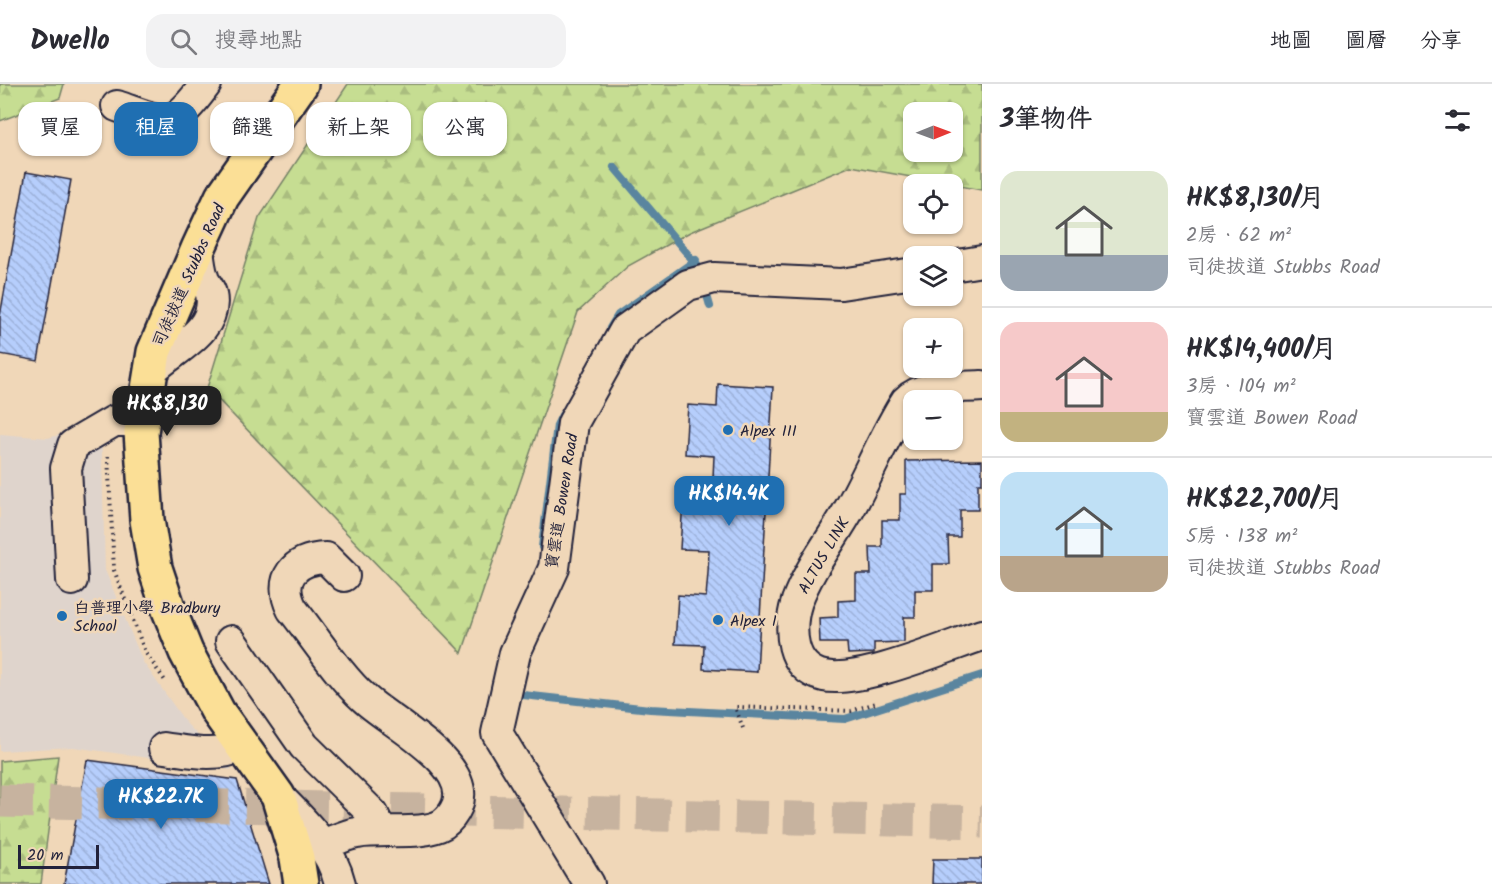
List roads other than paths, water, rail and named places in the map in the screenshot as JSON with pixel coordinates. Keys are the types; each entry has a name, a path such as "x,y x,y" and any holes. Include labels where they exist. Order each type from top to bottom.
{"main road":[{"name":"司徒拔道 Stubbs Road","path":"301,84 222,197 153,352 143,421 143,486 156,568 186,652 218,711 278,796 297,858 301,884"}],"street":[{"path":"193,102 206,84"},
{"path":"963,264 982,261"},
{"name":"寶雲道 Bowen Road","path":"589,884 497,733 515,653 554,568 573,423 625,330 701,282 841,284 903,275"},
{"name":"ALTUS LINK","path":"982,386 919,392 912,395 901,409 850,508 800,595 795,612 794,649 805,666 814,672 824,676 848,677 982,634"},
{"path":"72,580 66,468 73,445 114,422 143,421"},
{"path":"322,845 357,833 424,829 442,825 454,814 459,801 459,787 453,774 435,752 363,698 292,609 285,595 285,585 294,569 312,558 326,558 344,576"},
{"path":"231,641 304,746 373,814 381,831"},
{"path":"164,748 216,754 226,753 243,746"},
{"path":"278,796 318,837 337,870 340,884"}],"waterway":[{"path":"614,167 697,265"},
{"path":"610,328 618,315 696,260"},
{"path":"704,285 710,306"},
{"path":"542,547 557,425 562,415"},
{"path":"511,690 523,695 650,709 845,719 982,675"}],"tunnel":[{"path":"0,801 982,822"}],"place":[{"name":"Alpex III","path":"728,430"},
{"name":"白普理小學 Bradbury School","path":"62,616"},
{"name":"Alpex I","path":"718,620"}]}
